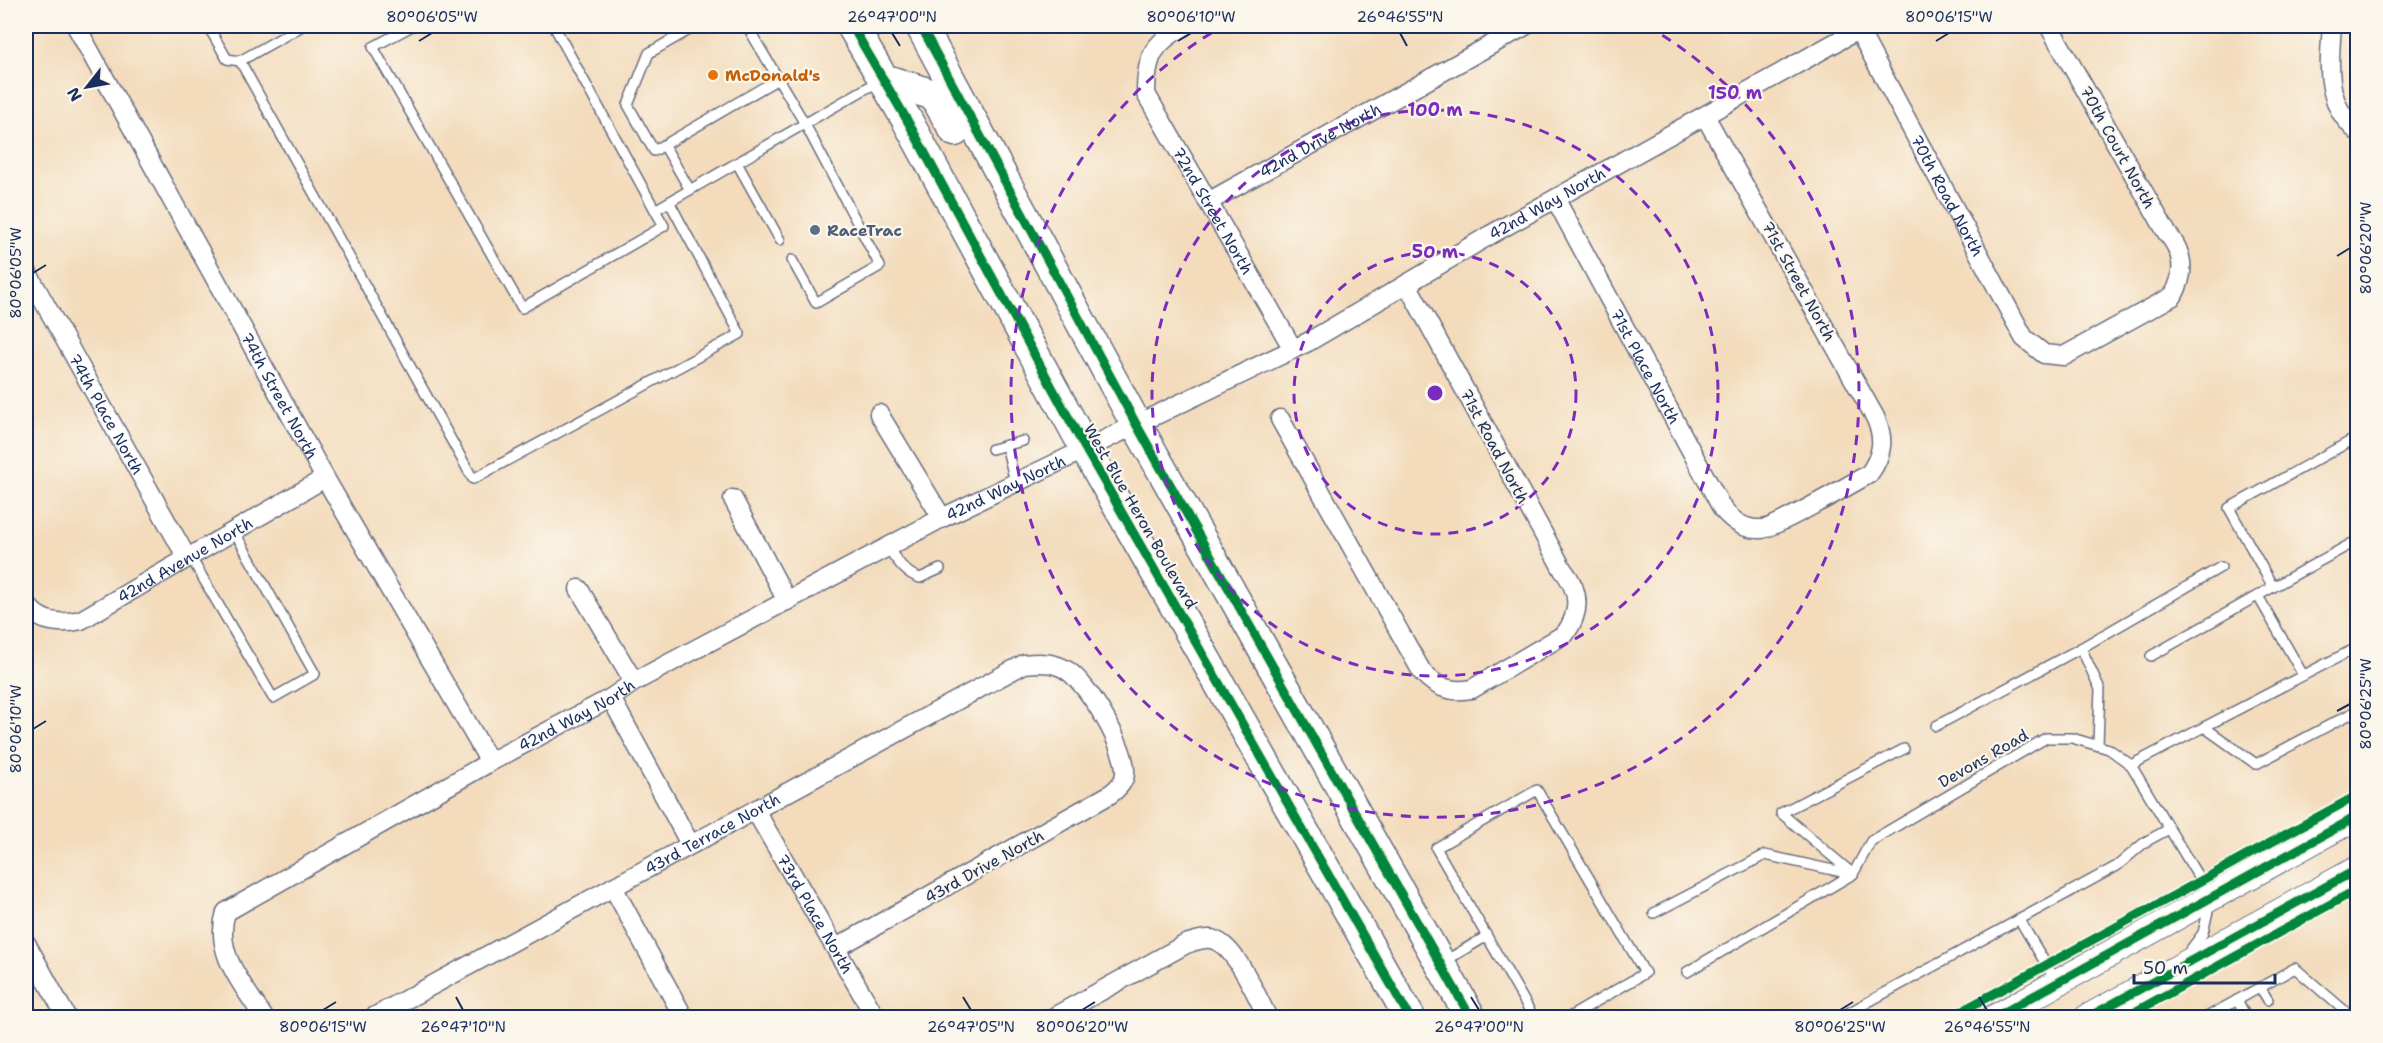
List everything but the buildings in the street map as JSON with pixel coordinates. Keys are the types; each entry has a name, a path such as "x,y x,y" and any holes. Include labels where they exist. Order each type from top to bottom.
{"highway":[{"name":"West Blue Heron Boulevard","path":"852,26 1085,448 1410,1017"},
{"path":"921,26 1136,424 1471,1017"},
{"path":"883,79 934,95 996,202 1038,243"}],"main road":[{"path":"1994,1017 2358,816"},
{"path":"2095,1015 2358,869"}],"street":[{"name":"74th Street North","path":"76,26 325,478 490,762"},
{"name":"72nd Street North","path":"1185,26 1158,44 1146,69 1146,94 1293,350"},
{"name":"42nd Drive North","path":"1208,201 1525,26"},
{"name":"70th Court North","path":"2044,354 2064,356 2173,296 2180,284 2183,270 2175,243 2166,233 2049,26"},
{"path":"2332,26 2329,70 2337,105 2358,132"},
{"name":"42nd Way North","path":"264,1017 226,956 221,928 226,912 490,762 610,698 634,682 942,518 1293,350 1862,27"},
{"name":"70th Road North","path":"1862,27 2024,338 2044,354"},
{"name":"71st Street North","path":"1705,116 1881,429 1882,449 1878,462 1869,474 1765,530 1744,527"},
{"name":"71st Place North","path":"1556,200 1723,510 1744,527"},
{"name":"74th Place North","path":"26,270 188,557"},
{"name":"71st Road North","path":"1280,419 1422,672 1431,682 1443,689 1458,692 1472,689 1564,634 1573,623 1577,609 1576,594 1571,581 1407,284"},
{"path":"879,414 942,518"},
{"name":"42nd Avenue North","path":"26,603 39,617 67,623 81,620 325,478"},
{"path":"733,499 788,601"},
{"path":"579,589 634,682"},
{"name":"43rd Terrace North","path":"372,1017 1024,664 1054,665 1067,670 1087,690 1123,753 1125,776"},
{"path":"610,698 690,844"},
{"name":"43rd Drive North","path":"836,948 1109,795 1119,787 1125,776"},
{"name":"73rd Place North","path":"755,810 876,1017"},
{"path":"613,887 684,1017"},
{"path":"1052,1017 1186,944 1209,939 1222,944 1232,953 1268,1017"},
{"path":"26,943 67,1017"}],"lane":[{"path":"208,26 227,58 240,61 302,26"},
{"path":"412,26 373,47 522,308 664,226 554,26"},
{"path":"696,26 649,53 628,105 654,152 778,79"},
{"path":"747,26 805,124 880,266 816,303 792,260"},
{"path":"240,61 473,479 740,334 670,202"},
{"path":"655,210 883,79"},
{"path":"664,145 690,190"},
{"path":"738,163 780,240"},
{"path":"2273,587 2229,508 2358,437"},
{"path":"992,449 1023,441"},
{"path":"1006,445 1015,482"},
{"path":"188,557 273,698 315,674 234,531"},
{"path":"2151,656 2358,540"},
{"path":"887,547 902,568 912,576 920,578 940,569"},
{"path":"1936,726 2081,648 2221,567"},
{"path":"2258,596 2302,675"},
{"path":"2131,765 2358,647"},
{"path":"2081,648 2100,689 2098,744"},
{"path":"2204,727 2256,764 2358,710"},
{"name":"Devons Road","path":"1854,874 1871,841 2046,738 2072,738 2098,744 2131,765 2211,898"},
{"path":"1854,874 1781,813 1904,749"},
{"path":"1534,1017 1436,848 1537,790 1645,974 1568,1017"},
{"path":"1839,1017 2117,866 2138,846 2169,829"},
{"path":"1654,913 1765,855 1854,874"},
{"path":"1687,972 1854,874"},
{"path":"2176,969 2203,933 2211,898"},
{"path":"2019,919 2057,983"},
{"path":"1440,963 1487,936"},
{"path":"2210,1016 2295,968 2353,1017"},
{"path":"2260,987 2268,1000"},
{"path":"2237,1000 2244,1013"}],"cycle path":[{"path":"852,26 907,120 1085,448 1410,1018"},
{"path":"921,26 1136,424 1471,1018"},
{"path":"1949,1018 2358,795"},
{"path":"1994,1018 2358,816"},
{"path":"2087,1018 2358,869"},
{"path":"2124,1018 2358,889"}],"place":[{"name":"McDonald's","path":"713,75"},
{"name":"RaceTrac","path":"815,230"}]}
